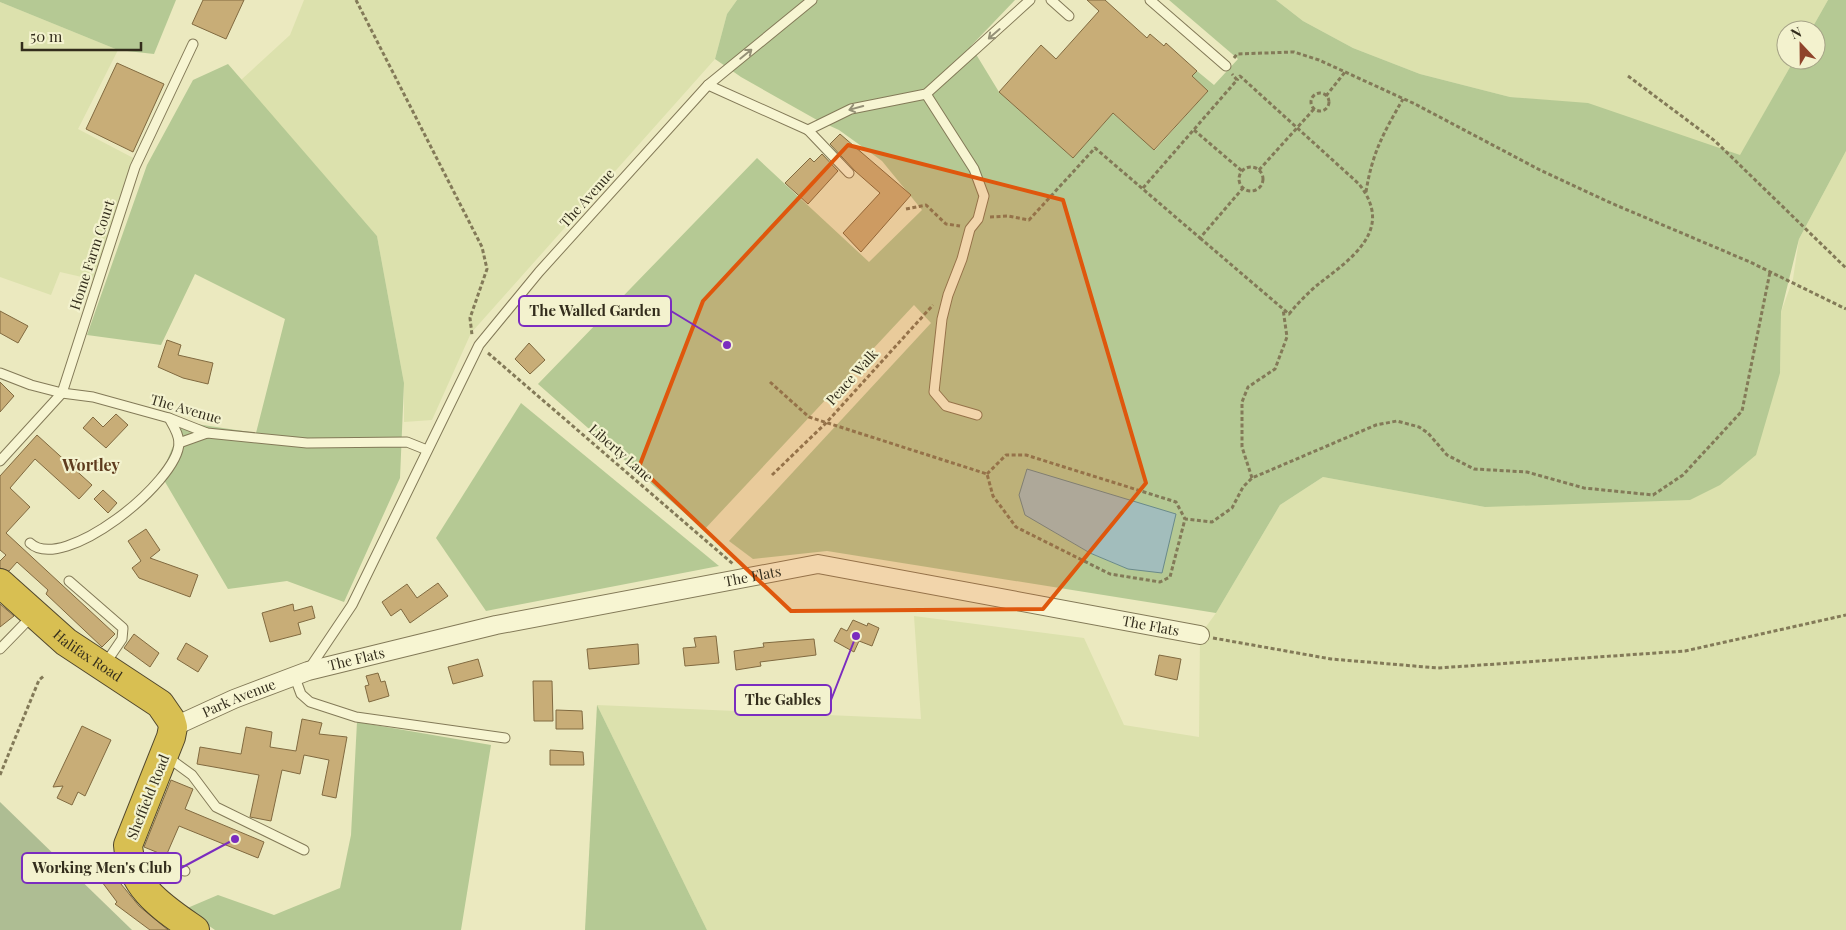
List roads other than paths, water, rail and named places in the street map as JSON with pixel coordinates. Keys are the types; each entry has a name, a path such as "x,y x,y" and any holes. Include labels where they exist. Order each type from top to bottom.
{"highway":[{"name":"Halifax Road","path":"0,584 66,642 160,704 173,727"},
{"name":"Sheffield Road","path":"129,861 128,845 165,755 173,727"},
{"path":"129,861 139,883 154,899 195,930"}],"street":[{"name":"The Flats","path":"301,673 496,625 818,564 1200,635"},
{"name":"Park Avenue","path":"173,727 301,673"}],"lane":[{"name":"The Avenue","path":"301,673 352,605 479,345 539,272 708,85 812,0"},
{"path":"808,130 851,109 926,94 1030,0"},
{"path":"1051,0 1069,16"},
{"path":"1150,0 1226,66"},
{"name":"Home Farm Court","path":"0,461 62,393 135,167 194,44"},
{"path":"708,85 808,130 849,173"},
{"path":"926,94 974,169 984,196 978,219 970,229 962,259 948,295 942,319 934,392 946,406 976,415"},
{"name":"The Avenue","path":"0,373 62,393 93,397 169,418 207,433 307,443 407,442 427,450"},
{"path":"30,544 40,550 55,549 84,539 124,515 166,472 179,443 176,430 169,418"},
{"path":"179,443 207,433"},
{"path":"69,581 122,628 122,639 103,666"},
{"path":"0,649 34,614"},
{"path":"301,673 301,694 310,702 356,717 505,738"},
{"path":"165,755 192,775 216,807 304,850"},
{"path":"129,861 185,871"}],"water":[{"path":"1027,469 1176,514 1162,573 1128,569 1090,553 1025,515 1019,495"}],"place":[{"name":"The Walled Garden","path":"727,345"},
{"name":"The Gables","path":"856,636"},
{"name":"Working Men's Club","path":"235,839"}],"district":[{"name":"Wortley","path":"91,465"}]}
